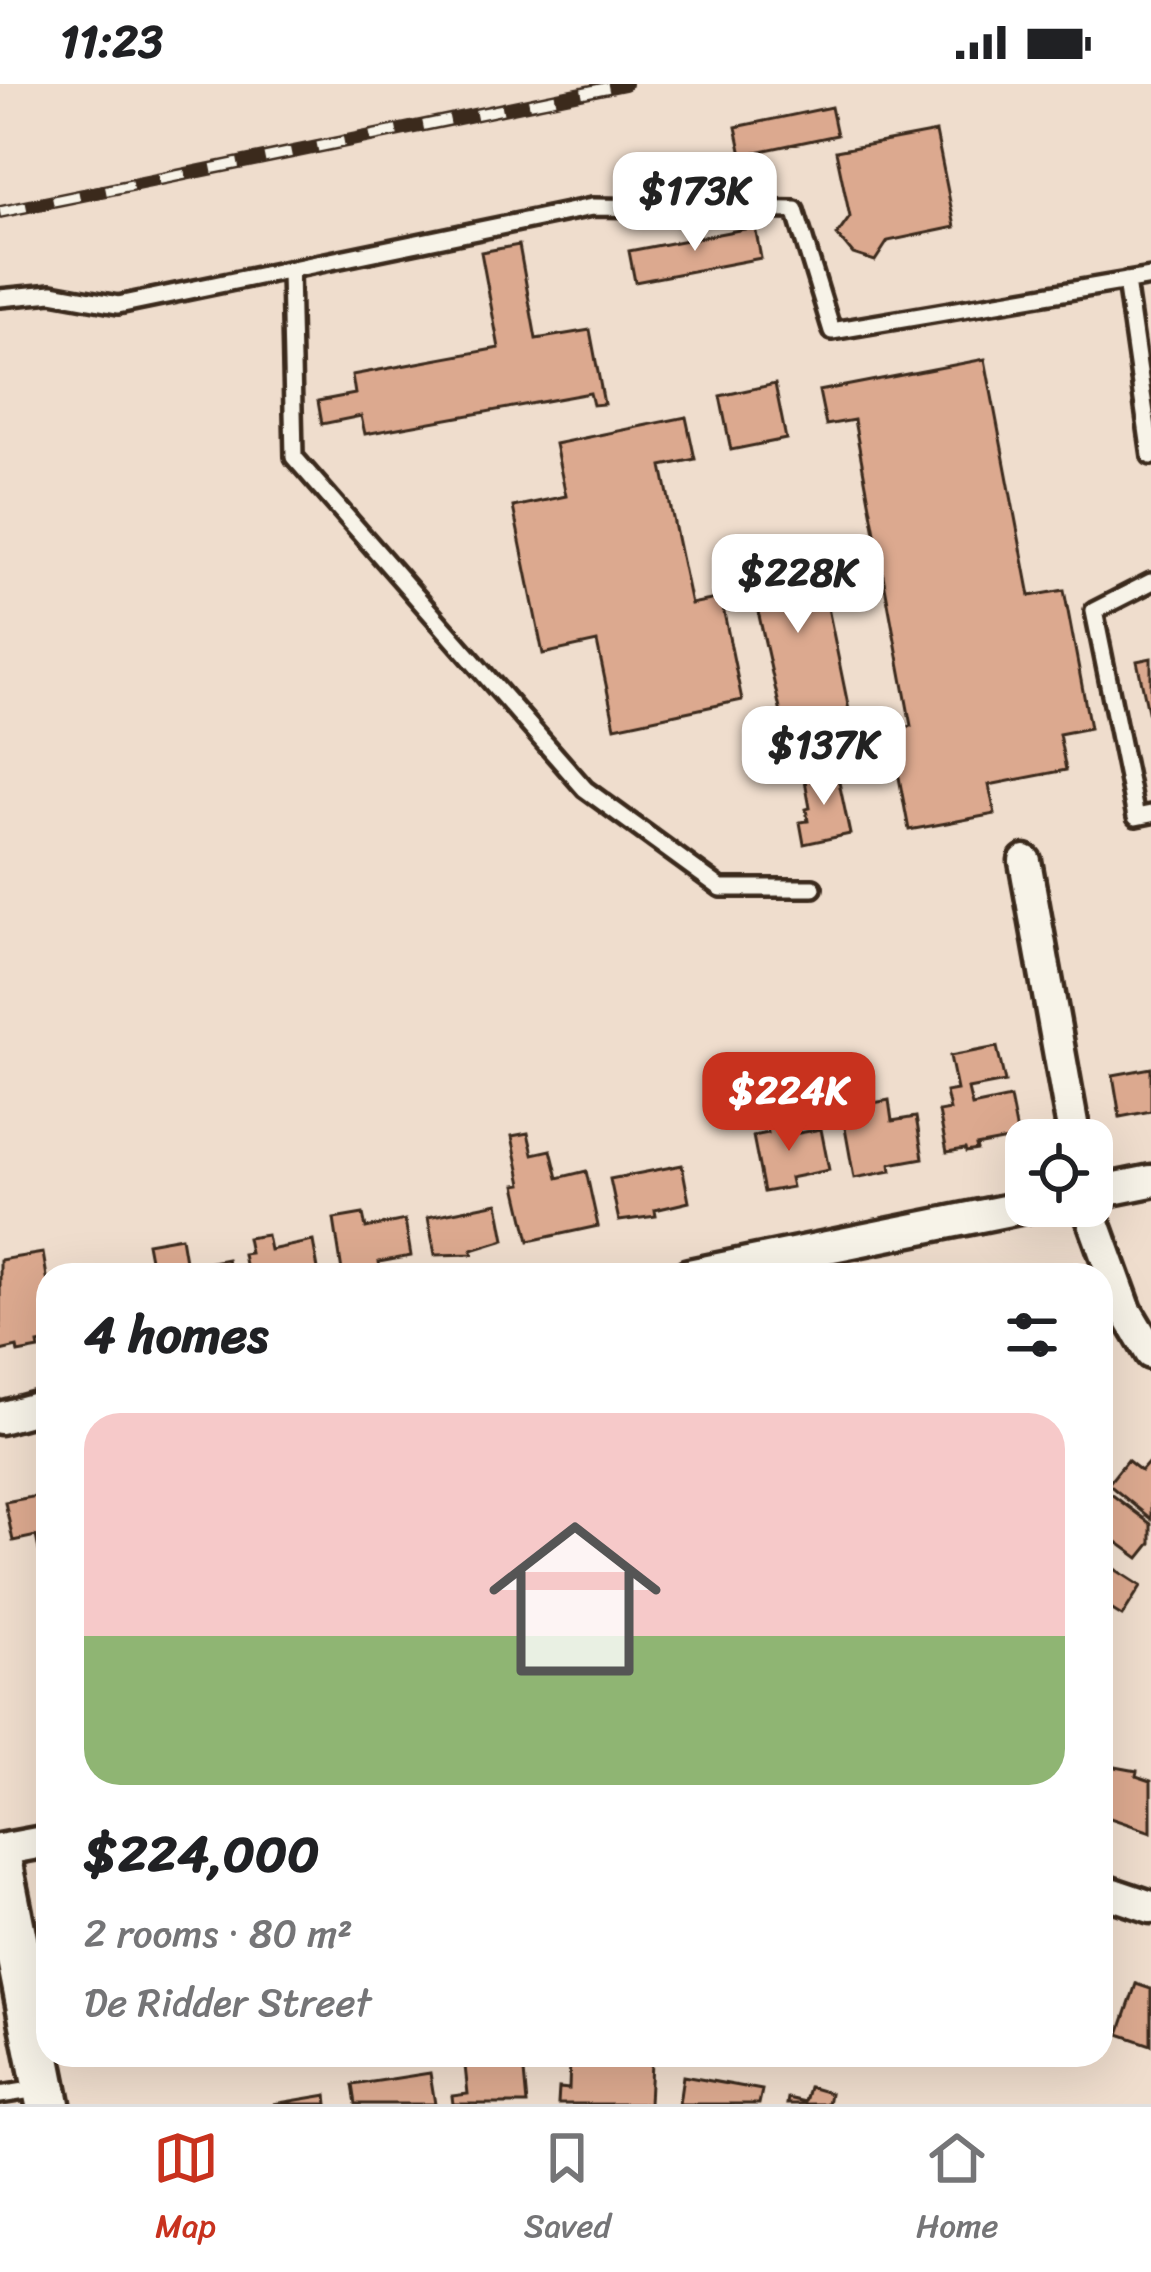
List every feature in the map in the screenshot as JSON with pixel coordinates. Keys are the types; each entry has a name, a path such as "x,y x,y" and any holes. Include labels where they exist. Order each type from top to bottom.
{"main road":[{"path":"0,1864 36,2046"}],"street":[{"path":"1024,861 1071,1119"},
{"path":"1113,1189 1151,1181"},
{"path":"748,1263 1005,1211"},
{"path":"1096,1227 1109,1263"},
{"path":"1113,1275 1126,1311 1151,1353"},
{"path":"0,1418 36,1408"},
{"path":"0,1850 36,1843"},
{"path":"1113,1894 1151,1907"}],"lane":[{"path":"0,298 52,293 118,305 592,207 795,209 832,331 1151,277"},
{"path":"290,270 294,457 585,789 721,888 813,888"},
{"path":"1126,281 1151,456"},
{"path":"1151,582 1094,611 1136,817 1151,814"},
{"path":"0,2096 46,2096"}],"building":[{"path":"831,107 837,135 742,155 736,127"},
{"path":"936,132 955,227 888,241 875,261 853,254 837,235 850,217 836,151"},
{"path":"755,227 761,258 635,282 629,251"},
{"path":"519,245 536,339 590,330 604,404 593,405 590,393 365,434 361,416 322,424 318,401 355,394 352,375 499,348 481,252"},
{"path":"985,359 1030,596 1064,590 1090,728 1059,734 1066,770 989,785 995,814 909,830 890,730 911,726 854,420 826,425 819,391"},
{"path":"775,384 786,439 731,450 720,396"},
{"path":"686,417 695,459 662,466 691,604 721,598 742,700 615,727 597,642 543,654 513,507 566,496 555,444"},
{"path":"793,538 796,553 816,549 849,710 821,715 824,729 786,736 747,562 767,558 764,544"},
{"path":"1151,658 1151,725 1137,661"},
{"path":"836,768 850,834 804,844 800,822 808,821 806,809 810,808 804,775"},
{"path":"997,1047 1005,1082 968,1089 972,1106 1010,1098 1014,1119 1005,1119 1005,1140 976,1146 977,1150 947,1152 939,1112 950,1110 946,1092 957,1090 950,1056"},
{"path":"1151,1068 1151,1111 1120,1117 1113,1075"},
{"path":"889,1100 892,1121 916,1117 923,1158 854,1178 843,1117 859,1114 858,1106"},
{"path":"796,1117 799,1133 821,1129 829,1170 790,1178 792,1187 764,1192 753,1136 768,1133 766,1123"},
{"path":"528,1133 533,1154 551,1150 558,1178 586,1171 598,1226 529,1241 516,1185 522,1184 512,1136"},
{"path":"682,1165 689,1202 655,1210 656,1216 619,1221 610,1179"},
{"path":"498,1203 505,1240 472,1250 473,1254 435,1255 428,1217"},
{"path":"363,1214 366,1228 405,1220 411,1256 379,1263 341,1263 334,1219"},
{"path":"267,1235 270,1250 313,1241 317,1263 245,1263 243,1254 250,1253 247,1238"},
{"path":"181,1237 185,1263 151,1263 147,1243"},
{"path":"43,1253 45,1263 36,1263 36,1350 0,1351 0,1260"},
{"path":"1127,1460 1141,1471 1151,1465 1151,1519 1113,1488 1113,1478"},
{"path":"36,1496 36,1536 13,1541 5,1502"},
{"path":"1113,1496 1151,1524 1151,1543 1139,1558 1117,1542 1113,1546"},
{"path":"1113,1568 1141,1586 1122,1616 1113,1610"},
{"path":"1113,1767 1137,1771 1136,1776 1151,1781 1151,1832 1113,1819"},
{"path":"1136,1984 1151,1989 1151,2045 1119,2034"},
{"path":"465,2067 524,2067 527,2104 453,2104 452,2096 468,2094"},
{"path":"570,2067 651,2067 649,2104 558,2104 559,2088 569,2089"},
{"path":"430,2073 435,2104 356,2104 353,2085"},
{"path":"683,2076 762,2090 759,2104 679,2104"},
{"path":"809,2087 830,2093 828,2104 787,2104 788,2098 805,2102"},
{"path":"327,2095 328,2104 273,2104"}],"railway":[{"path":"0,212 625,84"}]}
